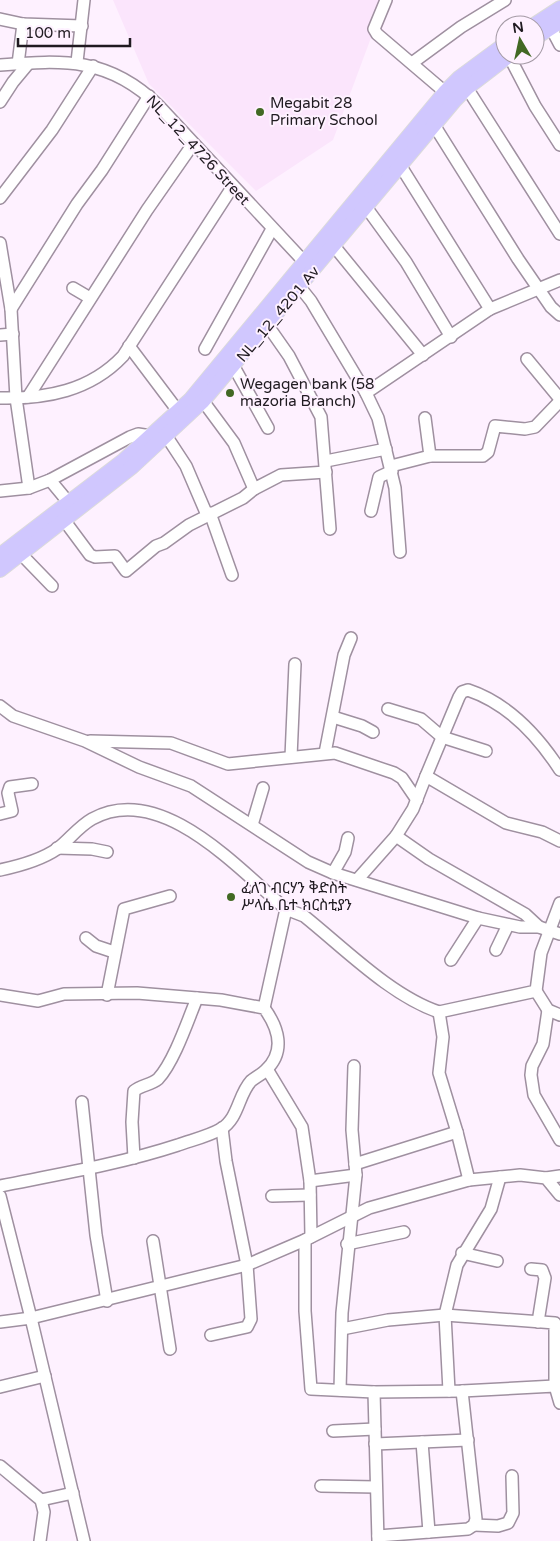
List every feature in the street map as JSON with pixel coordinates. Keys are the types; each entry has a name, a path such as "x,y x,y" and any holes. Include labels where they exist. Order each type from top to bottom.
{"main road":[{"path":"545,18 560,8"},
{"name":"NL_12_4201 Av","path":"0,555 124,460 178,411 309,267 445,92 459,78 495,59"},
{"name":"NL_12_4201 Av","path":"0,570 167,437 203,401 268,326 299,286 309,267 334,246 434,125 467,88 495,63"}],"street":[{"path":"78,62 84,0"},
{"path":"386,0 374,29 377,34 445,92"},
{"path":"412,63 461,27 505,0"},
{"path":"0,19 23,24 82,26"},
{"path":"0,102 23,64 23,24"},
{"path":"555,25 560,45"},
{"name":"NL_12_4726 Street","path":"0,66 78,62 93,66 131,82 149,96 309,267"},
{"path":"514,65 535,106 560,145"},
{"path":"2,192 52,130 93,66"},
{"path":"467,88 560,234"},
{"path":"11,309 77,204 102,170 149,96"},
{"path":"434,125 538,289 560,315"},
{"path":"22,398 193,144"},
{"path":"400,165 490,309"},
{"path":"0,398 50,396 85,385 115,365 233,186"},
{"path":"366,207 406,262 450,336"},
{"path":"205,349 272,229"},
{"path":"0,243 11,309 22,398 29,488"},
{"path":"334,246 423,355"},
{"path":"366,393 490,309 560,280"},
{"path":"299,286 366,393 378,418 391,468 400,552"},
{"path":"73,288 90,298"},
{"path":"268,326 289,356 317,407 323,426 330,529"},
{"path":"0,335 13,334"},
{"path":"129,346 178,411"},
{"path":"371,511 379,477 391,468 430,456 483,456 488,452 495,426 525,429 536,427 560,400 527,359"},
{"path":"234,366 268,428"},
{"path":"203,401 234,443 254,489"},
{"path":"425,418 430,456"},
{"path":"0,491 29,488 50,480 130,437 138,434 151,436"},
{"path":"167,437 186,466 208,514 232,575"},
{"path":"64,520 90,555 94,557 115,556 126,571 156,546 164,543 208,514 234,503 254,489 282,475 326,467 386,449"},
{"path":"50,480 69,503"},
{"path":"21,554 52,586"},
{"path":"325,753 344,655 351,638"},
{"path":"291,757 294,664"},
{"path":"357,880 396,836 417,800 462,692 468,690 522,723 550,754 560,770"},
{"path":"0,706 13,716 85,741 139,767 191,786 308,862 334,873 478,918 550,930"},
{"path":"388,709 421,720 442,737 486,751"},
{"path":"333,717 362,726 373,732"},
{"path":"85,741 170,743 228,764 335,753 394,773 402,778 417,800"},
{"path":"426,776 506,823 542,832 560,840"},
{"path":"0,814 12,811 8,793 10,787 32,784"},
{"path":"252,825 263,788"},
{"path":"0,870 31,861 58,848 86,823 102,815 129,811 168,817 211,844 286,909 304,916 399,993 420,1006 439,1012 536,992"},
{"path":"396,836 428,860 550,930"},
{"path":"334,873 345,852 348,838"},
{"path":"58,848 92,849 106,852"},
{"path":"107,994 124,909 170,896"},
{"path":"560,903 541,953 536,992 548,1010 560,1015"},
{"path":"264,1008 286,909"},
{"path":"451,960 478,918"},
{"path":"496,950 508,924"},
{"path":"86,938 96,946 114,952"},
{"path":"0,995 38,1001 64,994 137,993 197,998 264,1008 273,1020 278,1041 276,1058 267,1069 247,1086 236,1113 222,1128 134,1158 90,1169 0,1186"},
{"path":"134,1158 132,1122 134,1091 150,1085 160,1077 177,1047 197,998"},
{"path":"548,1010 543,1044 532,1066 531,1075 534,1095 560,1140"},
{"path":"439,1012 443,1037 439,1073 469,1180"},
{"path":"340,1390 342,1329 355,1169 352,1130 354,1066"},
{"path":"267,1069 302,1127 310,1181 305,1311 310,1388 374,1392 462,1391 558,1386"},
{"path":"82,1102 96,1235 107,1301"},
{"path":"211,1335 249,1325 247,1265 226,1161 222,1128"},
{"path":"310,1181 355,1169 457,1132"},
{"path":"0,1322 31,1318 107,1301 247,1265 369,1208 469,1180 531,1175 546,1178 560,1176"},
{"path":"449,1391 445,1315 457,1265 491,1209 500,1177"},
{"path":"546,1178 560,1195"},
{"path":"272,1196 310,1195"},
{"path":"0,1196 46,1376 84,1541"},
{"path":"348,1244 404,1232"},
{"path":"153,1241 170,1349"},
{"path":"462,1254 497,1261"},
{"path":"531,1269 545,1273 538,1322"},
{"path":"342,1329 388,1320 445,1315 557,1323 560,1403"},
{"path":"0,1386 46,1376"},
{"path":"462,1391 476,1519 474,1525"},
{"path":"374,1392 378,1539 468,1529 474,1525 498,1526 508,1523 513,1513 512,1476"},
{"path":"333,1431 375,1429"},
{"path":"375,1444 468,1440"},
{"path":"422,1442 429,1532"},
{"path":"0,1466 41,1500 44,1512 40,1541"},
{"path":"321,1486 376,1487"},
{"path":"41,1500 73,1493"}],"shaded area":[{"name":"Megabit 28 Primary School","path":"113,0 385,0 333,140 256,191 149,84"}],"place":[{"name":"Megabit 28 Primary School","path":"260,112"},
{"name":"Wegagen bank (58 mazoria Branch)","path":"230,393"},
{"name":"ፈለገ ብርሃን ቅድስት ሥላሴ ቤተ ክርስቲያን","path":"231,897"}]}
